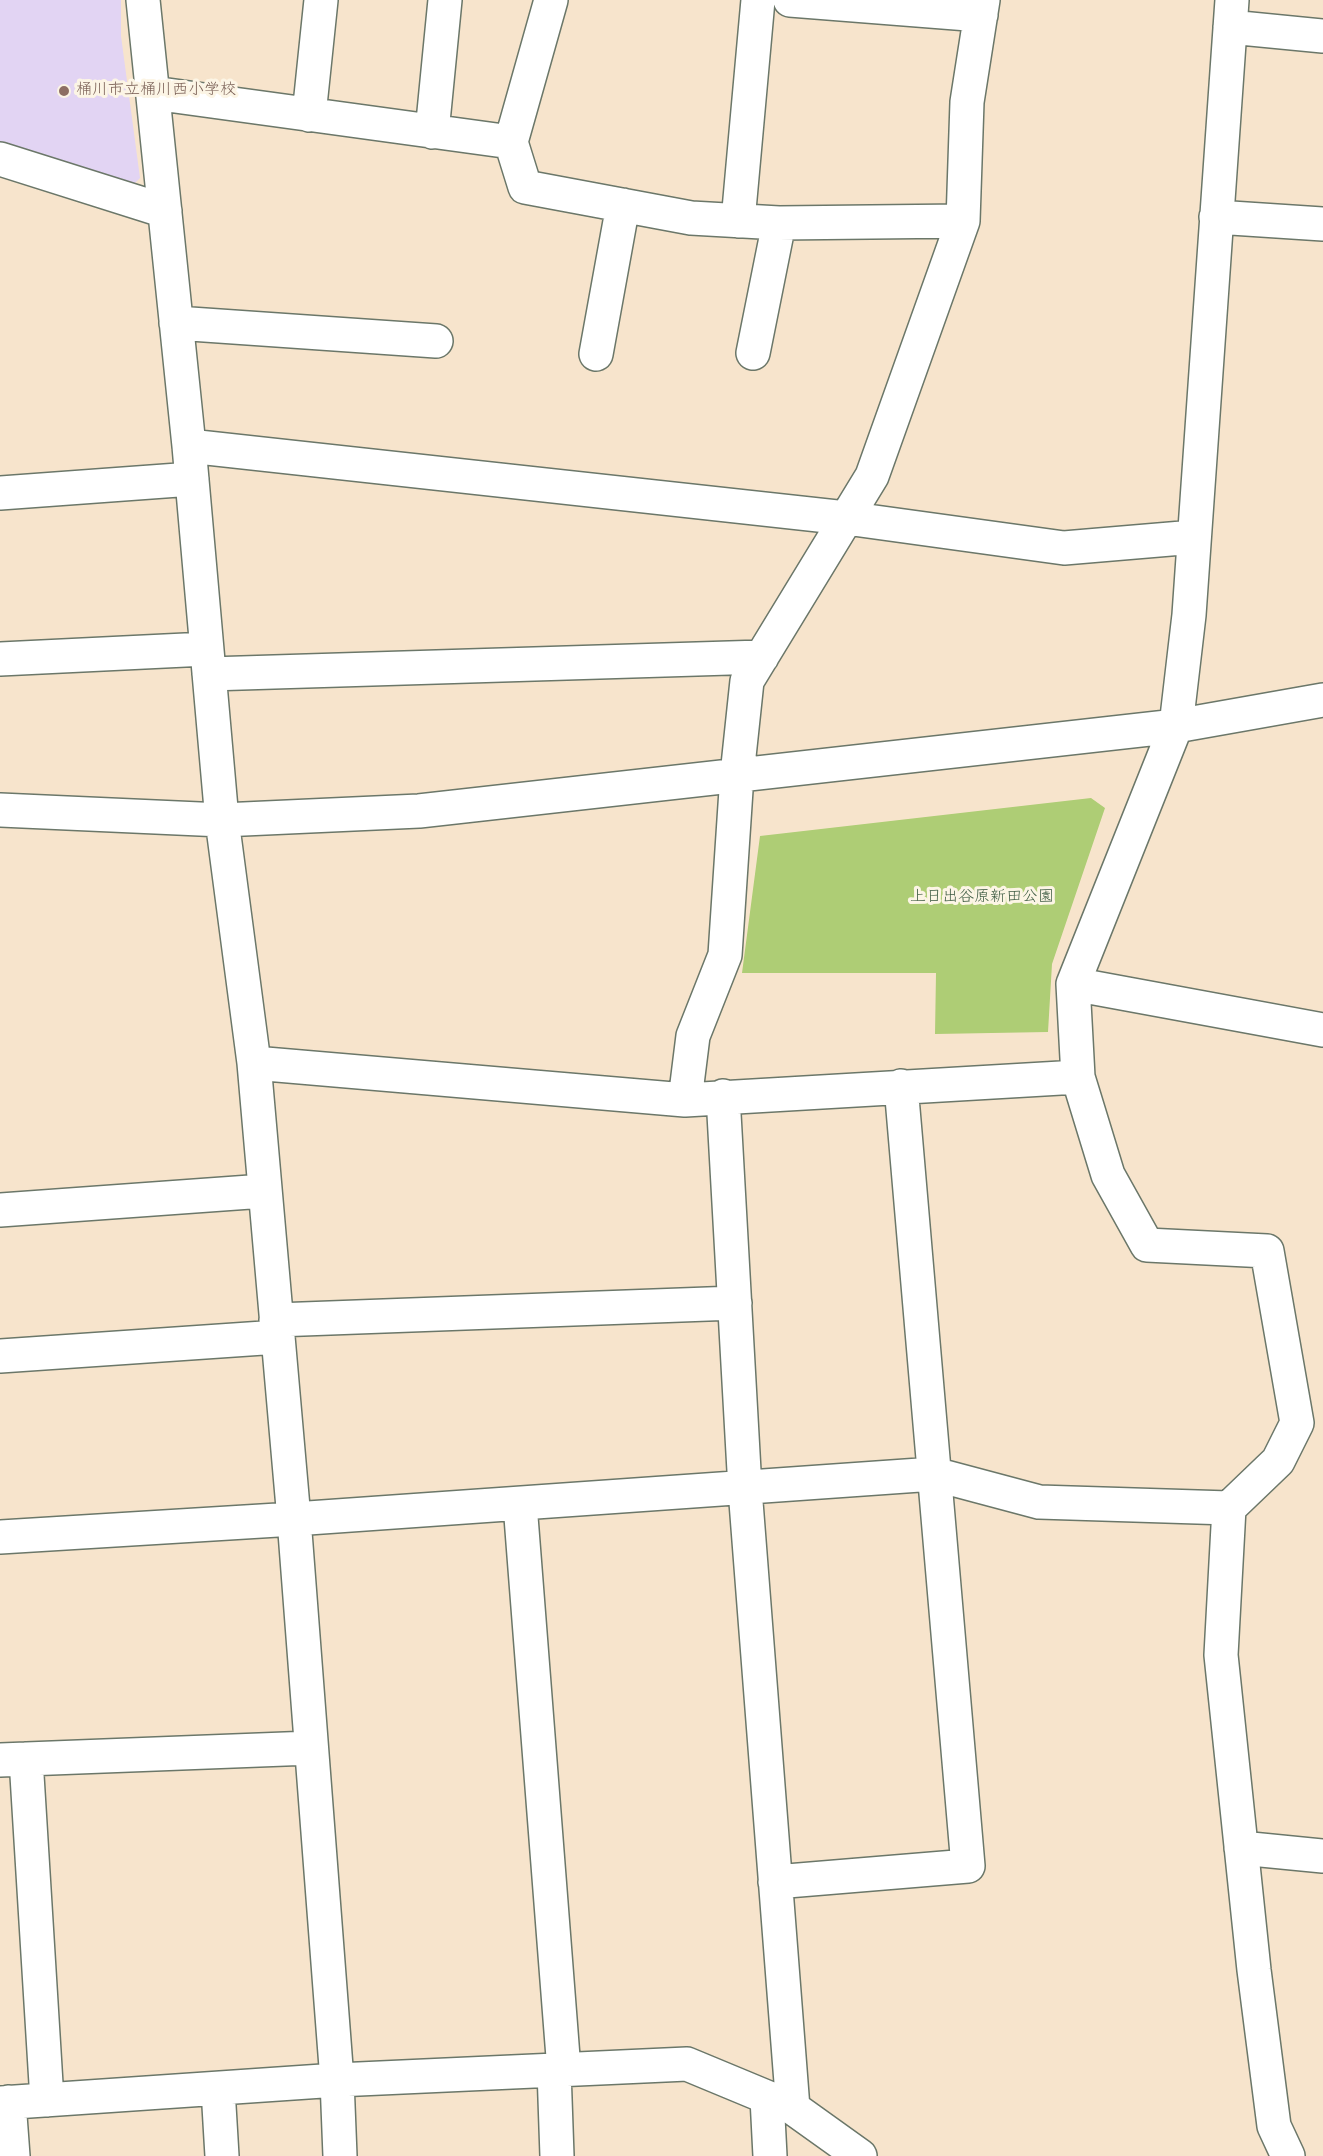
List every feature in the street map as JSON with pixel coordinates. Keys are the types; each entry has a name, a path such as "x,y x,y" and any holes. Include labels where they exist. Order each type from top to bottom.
{"street":[{"path":"143,0 189,446 222,820 254,1063 294,1519 337,2080 340,2156"},
{"path":"309,115 321,0"},
{"path":"432,132 445,0"},
{"path":"551,0 511,142 525,187 692,218 779,224 963,220"},
{"path":"738,221 758,0"},
{"path":"686,1100 693,1036 725,955 737,775 747,681 872,476 963,220 967,102 982,7 790,0"},
{"path":"1288,2156 1274,2126 1254,1970 1221,1655 1229,1508 1278,1461 1297,1424 1267,1251 1147,1245 1108,1175 1078,1077 1073,984 1176,726 1189,615 1231,13 1323,36"},
{"path":"153,93 511,142"},
{"path":"0,159 165,211"},
{"path":"596,354 623,205"},
{"path":"1216,217 1323,224"},
{"path":"753,353 779,224"},
{"path":"177,323 436,341"},
{"path":"189,446 846,518 1064,548 1194,537"},
{"path":"0,493 192,479"},
{"path":"0,659 208,662 762,657"},
{"path":"0,810 222,820 419,811 1176,726 1323,700"},
{"path":"1073,984 1323,1030"},
{"path":"254,1063 686,1100 723,1096 1078,1077"},
{"path":"775,1882 968,1866 901,1086"},
{"path":"723,1096 745,1489 775,1882 780,2103 770,2156"},
{"path":"0,1210 264,1191"},
{"path":"0,1356 277,1329 735,1303"},
{"path":"0,1537 745,1489 934,1474 1039,1502 1229,1508"},
{"path":"520,1504 559,2070 557,2156"},
{"path":"47,2100 13,1759 311,1748"},
{"path":"1242,1848 1323,1856"},
{"path":"13,2156 5,2102 337,2080 687,2064 780,2103 860,2156"},
{"path":"218,2089 222,2156"}],"shaded area":[{"name":"桶川市立桶川西小学校","path":"0,0 121,0 121,36 140,178 129,189 0,146"}],"green space":[{"name":"上日出谷原新田公園","path":"1091,798 1105,808 1052,964 1048,1032 935,1034 936,973 742,973 760,836"}],"place":[{"name":"桶川市立桶川西小学校","path":"64,91"}]}
